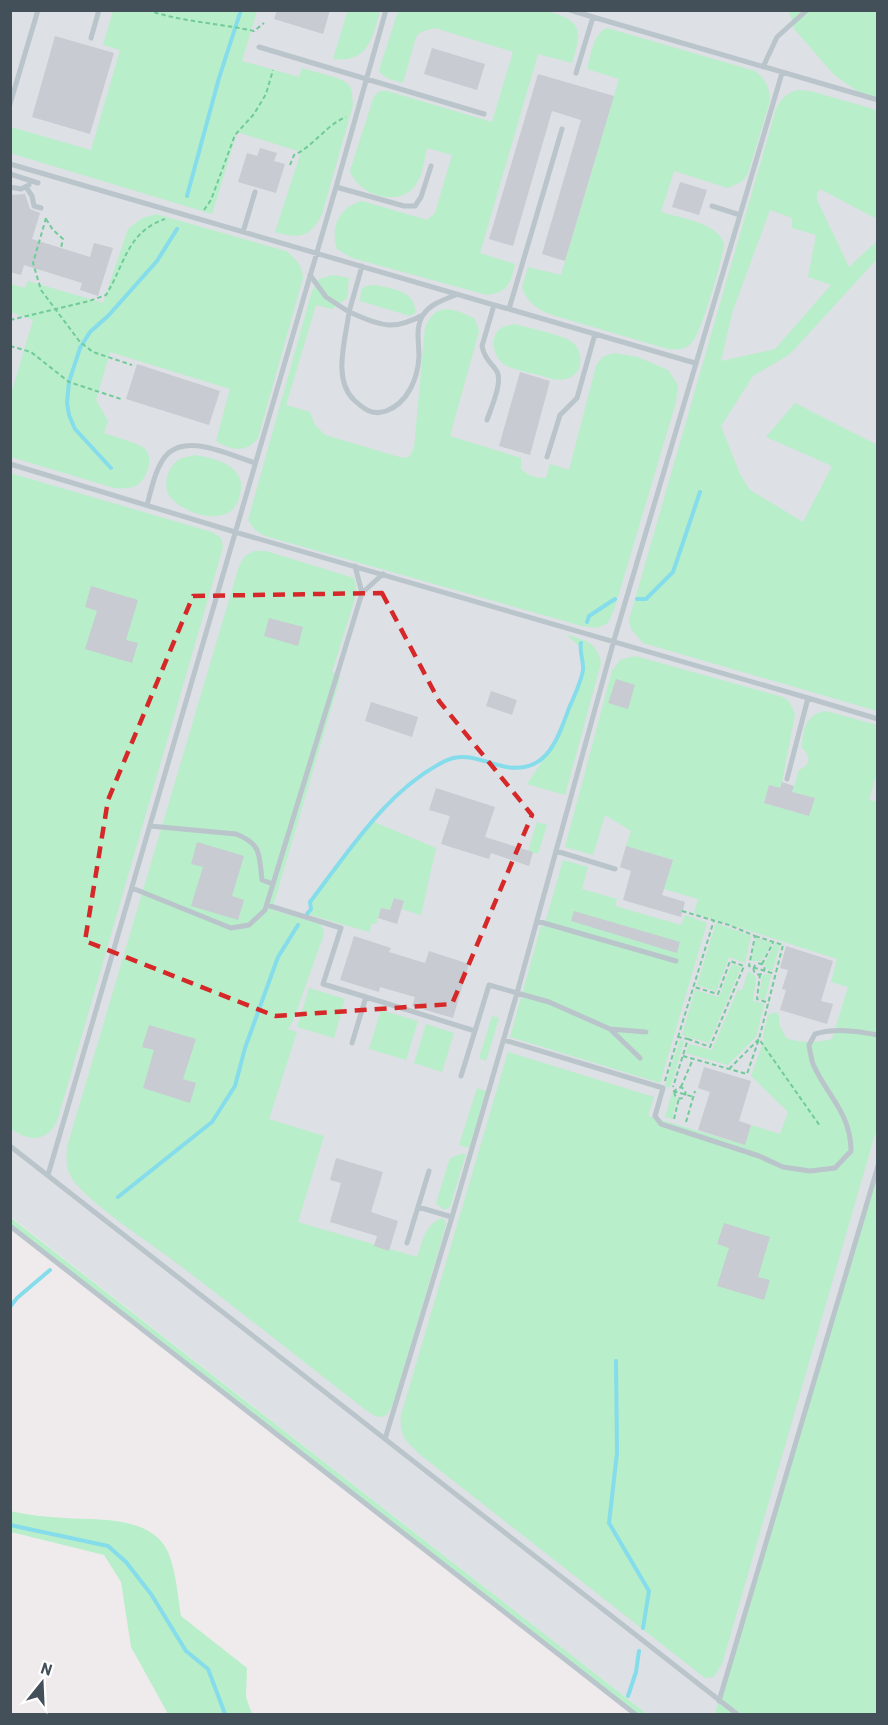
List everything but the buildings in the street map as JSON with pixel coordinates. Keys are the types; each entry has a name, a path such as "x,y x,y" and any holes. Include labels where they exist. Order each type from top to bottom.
{"lane":[{"path":"10,104 38,10"},
{"path":"91,38 99,10"},
{"path":"48,1175 386,10"},
{"path":"570,10 878,100"},
{"path":"763,67 777,37 807,10"},
{"path":"576,74 593,17"},
{"path":"259,46 484,114"},
{"path":"385,1439 504,1040 614,640 783,73"},
{"path":"509,309 562,129"},
{"path":"10,164 695,363"},
{"path":"336,187 404,206 415,206 421,197 431,165"},
{"path":"13,175 35,182 21,189 11,189 13,175"},
{"path":"26,187 32,196 34,206 40,208"},
{"path":"243,232 255,192"},
{"path":"712,206 740,215"},
{"path":"362,266 349,312 341,371 348,394 364,410 378,414 396,407 411,391 419,357 418,331 423,315"},
{"path":"310,275 326,297 349,312 382,326 407,324 423,315 436,303 458,294"},
{"path":"487,420 500,378 483,352 494,305"},
{"path":"547,457 560,415 577,398 595,334"},
{"path":"147,505 161,462 169,452 179,446 192,445 255,463"},
{"path":"10,464 235,532 878,718"},
{"path":"355,566 362,593"},
{"path":"132,888 231,928 249,925 265,910 362,593 383,574"},
{"path":"787,779 808,698"},
{"path":"150,826 236,834 249,838 258,848 262,880 273,884"},
{"path":"556,851 615,869"},
{"path":"267,905 341,928 323,984 475,1030"},
{"path":"537,921 676,961"},
{"path":"461,1076 489,985 549,1002 610,1029 646,1032"},
{"path":"352,1043 366,997"},
{"path":"610,1029 640,1058"},
{"path":"504,1040 663,1088 655,1116 661,1124 759,1156 783,1167 810,1171 835,1168 851,1151 851,1137 845,1116 813,1063 809,1045 815,1034 825,1031 851,1030 878,1035"},
{"path":"10,1146 737,1714"},
{"path":"720,1701 878,1166"},
{"path":"407,1244 429,1171"},
{"path":"869,1197 878,1200"},
{"path":"418,1207 452,1217"},
{"path":"10,1226 635,1714"}],"path":[{"path":"147,10 172,18 254,31 264,23"},
{"path":"197,219 211,200 235,135 254,114 266,94 273,70"},
{"path":"290,165 294,155 301,152 341,119 357,112"},
{"path":"10,320 106,295 136,236 154,222 178,213"},
{"path":"61,248 63,239 53,230 46,218 33,262 41,290 80,342 93,352 132,365"},
{"path":"10,346 31,352 69,382 121,399"},
{"path":"682,911 783,945 759,1039 747,1074 683,1056"},
{"path":"663,1088 714,920"},
{"path":"755,936 749,966 776,974"},
{"path":"764,971 762,964 774,942"},
{"path":"678,1037 710,1047 744,966 730,961 718,994 694,987"},
{"path":"754,968 757,964 762,964"},
{"path":"754,968 755,973 760,974"},
{"path":"764,971 760,974 757,999 769,1003"},
{"path":"729,1069 759,1039"},
{"path":"759,1039 820,1126"},
{"path":"679,1098 672,1090 688,1040"},
{"path":"675,1091 681,1088 693,1059"},
{"path":"681,1088 685,1089 686,1095"},
{"path":"675,1091 694,1097"},
{"path":"686,1122 695,1091"},
{"path":"679,1098 684,1098 686,1095"},
{"path":"672,1128 679,1098"}],"highlighted area":[{"path":"382,593 439,701 532,815 452,1004 275,1016 85,941 108,800 193,596"}],"shaded area":[{"path":"10,11 877,11 877,1714 647,1714 11,1217"}],"green space":[{"path":"348,10 380,11 371,39 362,53 345,59 333,59"},
{"path":"113,11 257,11 242,61 299,77 302,68 334,77 349,85 353,105 322,214 313,228 297,236 275,232 301,152 237,132 212,214 13,154 11,127 91,150 120,50 103,45"},
{"path":"398,11 547,11 568,19 577,28 577,42 572,63 538,54 480,253 515,264 507,286 500,292 487,295 352,258 337,249 335,233 338,219 347,208 362,201 427,220 435,213 452,155 427,148 422,172 416,184 409,192 400,196 380,196 362,187 350,171 374,96 380,91 387,91 492,122 513,52 435,28 421,32 416,37 403,83 389,79 379,70"},
{"path":"789,11 877,11 877,100 866,97 834,75 795,30"},
{"path":"607,28 755,71 764,80 769,92 770,101 748,173 743,181 728,188 674,171 661,212 707,226 721,237 724,244 716,278 697,335 688,346 682,349 668,349 552,315 534,305 522,288 528,267 561,275 619,79 587,69 596,40"},
{"path":"810,91 877,110 877,219 820,189 817,193 817,200 849,267 877,241 877,259 790,354 753,376 721,426 740,474 750,490 803,522 832,466 766,437 795,403 877,445 877,711 643,643 631,629 629,620 776,109 784,97 793,92","holes":["770,210 792,218 792,228 816,235 808,277 831,285 775,349 721,361 733,310"]},
{"path":"156,214 286,251 300,266 303,278 258,438 248,446 238,449 227,447 216,441 230,389 110,352 96,400 108,421 104,433 136,444 147,452 149,462 147,473 141,482 128,488 114,488 11,457 11,394 33,320 11,312 11,284 25,288 28,281 103,303 128,229 142,218"},
{"path":"333,275 349,278 347,298 332,309 316,305 286,405 310,412 315,425 325,435 403,458 409,457 414,448 425,328 429,319 440,310 453,310 475,319 479,331 450,436 521,458 521,469 536,477 546,478 550,464 569,470 596,366 602,357 614,353 638,357 668,370 678,385 676,402 615,607 608,623 597,628 582,626 265,536 255,530 248,520 312,291 319,279"},
{"path":"376,285 402,292 408,296 415,306 415,313 410,316 360,301 361,290 366,286"},
{"path":"515,324 554,334 572,342 579,351 580,357 576,373 572,377 560,380 516,369 502,363 494,348 494,337 501,328"},
{"path":"194,455 218,460 232,468 237,474 241,481 241,492 232,510 217,516 199,514 181,506 169,495 166,486 173,466 180,459"},
{"path":"10,473 212,532 221,538 223,547 58,1118 50,1132 38,1138 25,1136 10,1128"},
{"path":"254,551 266,551 354,578 357,592 332,672 341,675 272,910 320,924 324,934 293,1021 288,1029 297,1032 269,1119 324,1136 298,1222 417,1257 428,1229 442,1218 445,1221 446,1225 393,1404 383,1417 375,1416 367,1411 169,1257 113,1217 77,1185 68,1167 67,1147 239,566 245,556"},
{"path":"566,634 584,640 593,646 597,650 601,663 565,795 527,784 559,736 583,669 580,647"},
{"path":"635,656 783,697 789,701 795,714 782,782 780,788 769,785 764,803 809,816 814,798 792,792 799,770 808,763 807,754 802,748 802,741 810,719 826,711 877,725 877,771 869,800 878,802 877,1127 722,1664 714,1677 705,1678 423,1457 405,1439 401,1429 401,1415 508,1052 654,1097 648,1116 745,1145 751,1125 780,1134 788,1112 751,1076 764,1040 768,1015 776,1012 786,1038 809,1042 832,1039 848,987 831,982 837,959 694,913 698,899 657,887 666,882 673,860 626,846 631,831 605,815 593,855 565,847 612,671 620,660"},
{"path":"372,821 436,848 421,915 402,909 404,901 394,898 390,910 381,908 376,924 372,923 369,932 307,914 311,909 310,901"},
{"path":"537,822 547,825 538,854 528,851"},
{"path":"563,860 588,867 582,889 617,899 615,906 681,925 685,915 707,923 660,1083 510,1037 541,926 544,927"},
{"path":"716,923 751,936 745,963 729,957 716,991 697,985"},
{"path":"756,938 772,943 761,961 751,961"},
{"path":"775,943 780,945 772,971 764,964"},
{"path":"732,964 741,967 709,1043 682,1035 695,990 719,997"},
{"path":"748,972 756,977 753,1001 764,1004 756,1037 728,1065 686,1053 689,1044 712,1050 738,990 742,990"},
{"path":"771,975 765,1000 759,998 762,976"},
{"path":"309,988 345,999 334,1038 297,1027"},
{"path":"381,1010 418,1021 406,1060 369,1049"},
{"path":"492,1016 499,1018 486,1061 479,1058"},
{"path":"426,1024 454,1033 442,1072 414,1063"},
{"path":"680,1040 684,1041 670,1088 665,1086"},
{"path":"477,1088 486,1091 469,1148 459,1145"},
{"path":"672,1093 677,1099 672,1119 665,1117"},
{"path":"466,1154 450,1207 444,1210 436,1203 450,1158"},
{"path":"877,1166 877,1714 715,1714 719,1701"},
{"path":"10,1217 647,1714 635,1714 11,1226"},
{"path":"10,1511 44,1516 118,1521 132,1524 155,1536 164,1545 171,1560 181,1616 247,1668 246,1697 252,1714 168,1714 131,1647 121,1582 104,1555 11,1532"}],"waterway":[{"path":"187,196 219,78 241,10"},
{"path":"111,468 75,429 67,403 69,382 80,348 90,332 108,316 157,261 177,229"},
{"path":"637,599 646,599 673,572 700,492"},
{"path":"587,622 589,616 615,599"},
{"path":"307,914 311,909 310,902 370,823 405,788 424,773 445,761 458,757 514,768 527,767 546,755 559,734 581,679 583,670 581,643"},
{"path":"118,1197 212,1122 235,1086 245,1048 278,957 298,925"},
{"path":"10,1307 17,1298 50,1270"},
{"path":"616,1361 617,1453 609,1523 649,1591 643,1628"},
{"path":"10,1525 108,1546 126,1562 151,1594 186,1651 208,1669 225,1714"},
{"path":"628,1696 636,1672 639,1651"}]}
